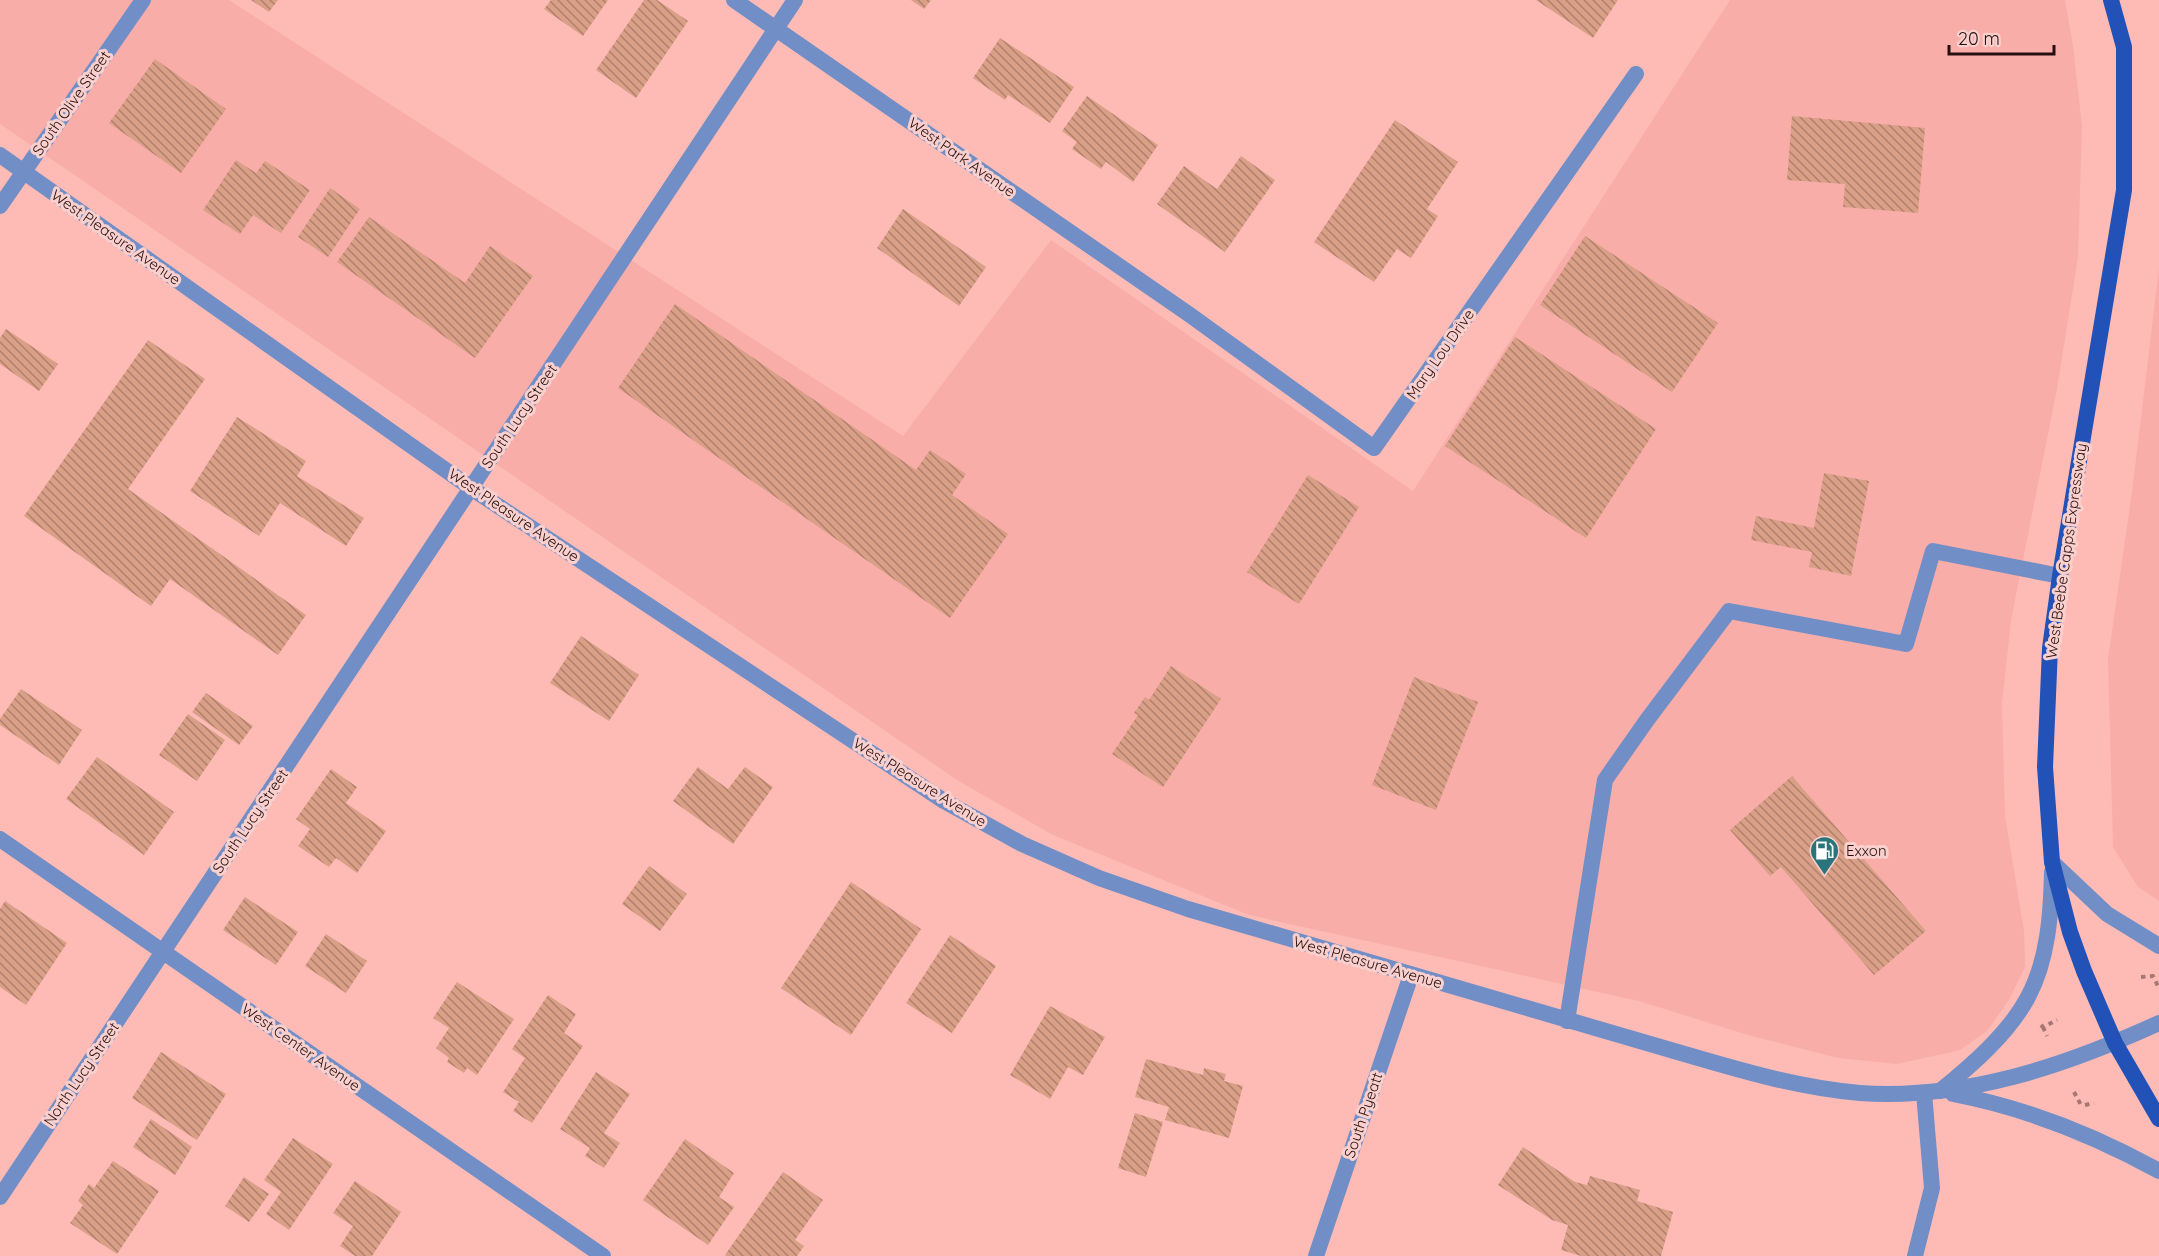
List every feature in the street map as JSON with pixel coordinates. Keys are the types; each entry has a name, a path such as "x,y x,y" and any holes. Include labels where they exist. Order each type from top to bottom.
{"main road":[{"name":"West Beebe Capps Expressway","path":"2111,0 2124,47 2124,190 2050,648 2045,767 2052,862 2070,933 2115,1043 2159,1119"}],"street":[{"name":"South Olive Street","path":"0,206 143,0"},
{"name":"West Park Avenue","path":"734,0 1190,315"},
{"name":"South Lucy Street","path":"163,951 795,0"},
{"name":"Mary Lou Drive","path":"1190,315 1374,448 1636,74"},
{"name":"West Pleasure Avenue","path":"0,155 471,488 944,801 1022,844 1098,878 1176,905 1567,1021 1758,1075 1858,1093 1932,1092 1992,1083 2030,1073 2115,1043 2159,1023"},
{"path":"1567,1021 1605,780 1729,611 1906,644 1932,551 2060,576"},
{"name":"West Center Avenue","path":"0,839 603,1256"},
{"path":"2052,862 2107,914 2159,946"},
{"path":"1932,1092 1965,1070 1988,1047 2029,996 2041,964 2048,932 2052,862"},
{"name":"North Lucy Street","path":"0,1197 163,951"},
{"name":"South Pyeatt","path":"1316,1256 1411,975"},
{"path":"1932,1092 1993,1102 2064,1125 2102,1141 2159,1171"},
{"path":"1914,1256 1932,1188 1932,1092"}],"path":[{"path":"2141,977 2153,976 2158,986"},
{"path":"2043,1027 2047,1036"}],"shaded area":[{"path":"0,0 229,0 903,436 1051,240 1413,491 1730,0 2065,0 2082,126 2078,257 2057,389 2011,620 2002,704 2005,816 2024,931 2025,967 2009,1000 1987,1031 1960,1050 1897,1064 1838,1058 1748,1035 1639,1001 1249,915 1053,835 957,780 0,124"},
{"path":"2159,269 2159,901 2138,887 2113,847 2108,659 2132,492"}],"building":[{"path":"251,0 278,0 269,12"},
{"path":"551,0 608,0 583,36 544,9"},
{"path":"644,0 657,0 688,21 636,98 596,70"},
{"path":"911,0 931,0 924,9"},
{"path":"1536,0 1618,0 1593,38"},
{"path":"1000,38 1074,87 1050,123 1008,95 1005,100 973,78"},
{"path":"155,59 226,109 181,173 109,123"},
{"path":"1087,96 1158,145 1133,182 1106,162 1101,169 1072,149 1077,142 1062,131"},
{"path":"1792,116 1925,128 1918,213 1843,207 1845,184 1787,180"},
{"path":"1395,120 1458,162 1427,209 1438,216 1411,258 1397,249 1374,282 1314,242"},
{"path":"1241,156 1275,180 1225,252 1157,204 1184,166 1217,189"},
{"path":"236,160 256,173 265,161 310,190 281,233 253,215 240,234 203,210"},
{"path":"330,188 360,209 328,257 298,237"},
{"path":"903,209 986,267 959,306 877,248"},
{"path":"369,217 465,283 490,246 533,276 475,358 337,262"},
{"path":"1585,236 1718,323 1672,392 1540,305"},
{"path":"675,304 916,470 930,450 966,474 952,495 1008,534 950,618 618,388"},
{"path":"6,329 58,364 39,391 0,364 0,338"},
{"path":"1515,337 1656,429 1586,538 1445,446"},
{"path":"148,340 205,379 128,489 306,615 278,655 170,579 151,606 24,516"},
{"path":"237,417 306,461 297,476 364,518 346,546 280,503 259,536 190,491"},
{"path":"1824,473 1869,481 1851,576 1809,567 1812,552 1751,540 1756,516 1814,528"},
{"path":"1308,475 1359,507 1299,604 1247,572"},
{"path":"581,636 639,675 609,721 550,683"},
{"path":"1171,666 1221,699 1163,787 1112,754 1138,715 1134,713 1145,697 1149,700"},
{"path":"1414,677 1478,702 1436,810 1372,785"},
{"path":"21,689 82,730 59,765 0,725 0,719"},
{"path":"206,693 253,726 239,745 192,712"},
{"path":"188,714 225,740 197,781 159,755"},
{"path":"97,757 174,812 144,855 66,799"},
{"path":"698,767 728,789 745,767 773,787 733,844 673,801"},
{"path":"331,769 357,787 346,803 386,831 357,873 336,858 329,867 298,846 310,829 296,819"},
{"path":"1792,776 1926,931 1874,975 1781,867 1770,876 1730,830"},
{"path":"649,866 687,894 660,931 622,904"},
{"path":"851,882 921,929 851,1035 781,988"},
{"path":"245,897 298,932 276,965 223,930"},
{"path":"5,901 67,943 26,1005 0,987 0,909"},
{"path":"326,934 367,961 346,993 305,966"},
{"path":"950,935 996,966 952,1033 906,1003"},
{"path":"457,982 514,1019 477,1075 467,1068 464,1073 447,1062 449,1058 436,1048 449,1028 433,1018"},
{"path":"548,995 576,1014 564,1033 583,1046 532,1123 513,1111 519,1102 503,1092 525,1058 512,1049"},
{"path":"1050,1006 1105,1037 1083,1075 1068,1067 1050,1099 1010,1075"},
{"path":"161,1052 226,1094 197,1140 132,1098"},
{"path":"1146,1059 1203,1075 1204,1068 1226,1074 1224,1081 1243,1086 1229,1138 1165,1120 1169,1107 1135,1097"},
{"path":"596,1072 630,1094 604,1133 620,1143 604,1168 585,1156 590,1148 560,1129"},
{"path":"1135,1113 1163,1122 1146,1177 1118,1168"},
{"path":"151,1119 192,1147 175,1175 133,1147"},
{"path":"293,1138 333,1164 289,1230 266,1214 281,1192 264,1180"},
{"path":"685,1139 734,1173 719,1197 734,1207 708,1245 643,1200"},
{"path":"1523,1147 1575,1182 1587,1185 1590,1176 1640,1190 1637,1201 1673,1212 1661,1256 1581,1256 1561,1250 1568,1225 1552,1220 1498,1185"},
{"path":"113,1161 159,1191 117,1254 70,1223 83,1205 78,1201 89,1184 94,1188"},
{"path":"783,1172 823,1200 795,1240 804,1246 797,1256 725,1255"},
{"path":"244,1177 269,1194 249,1222 225,1206"},
{"path":"355,1181 401,1212 372,1256 355,1256 340,1246 353,1226 333,1213"}],"place":[{"name":"Exxon","path":"1825,876"}]}
